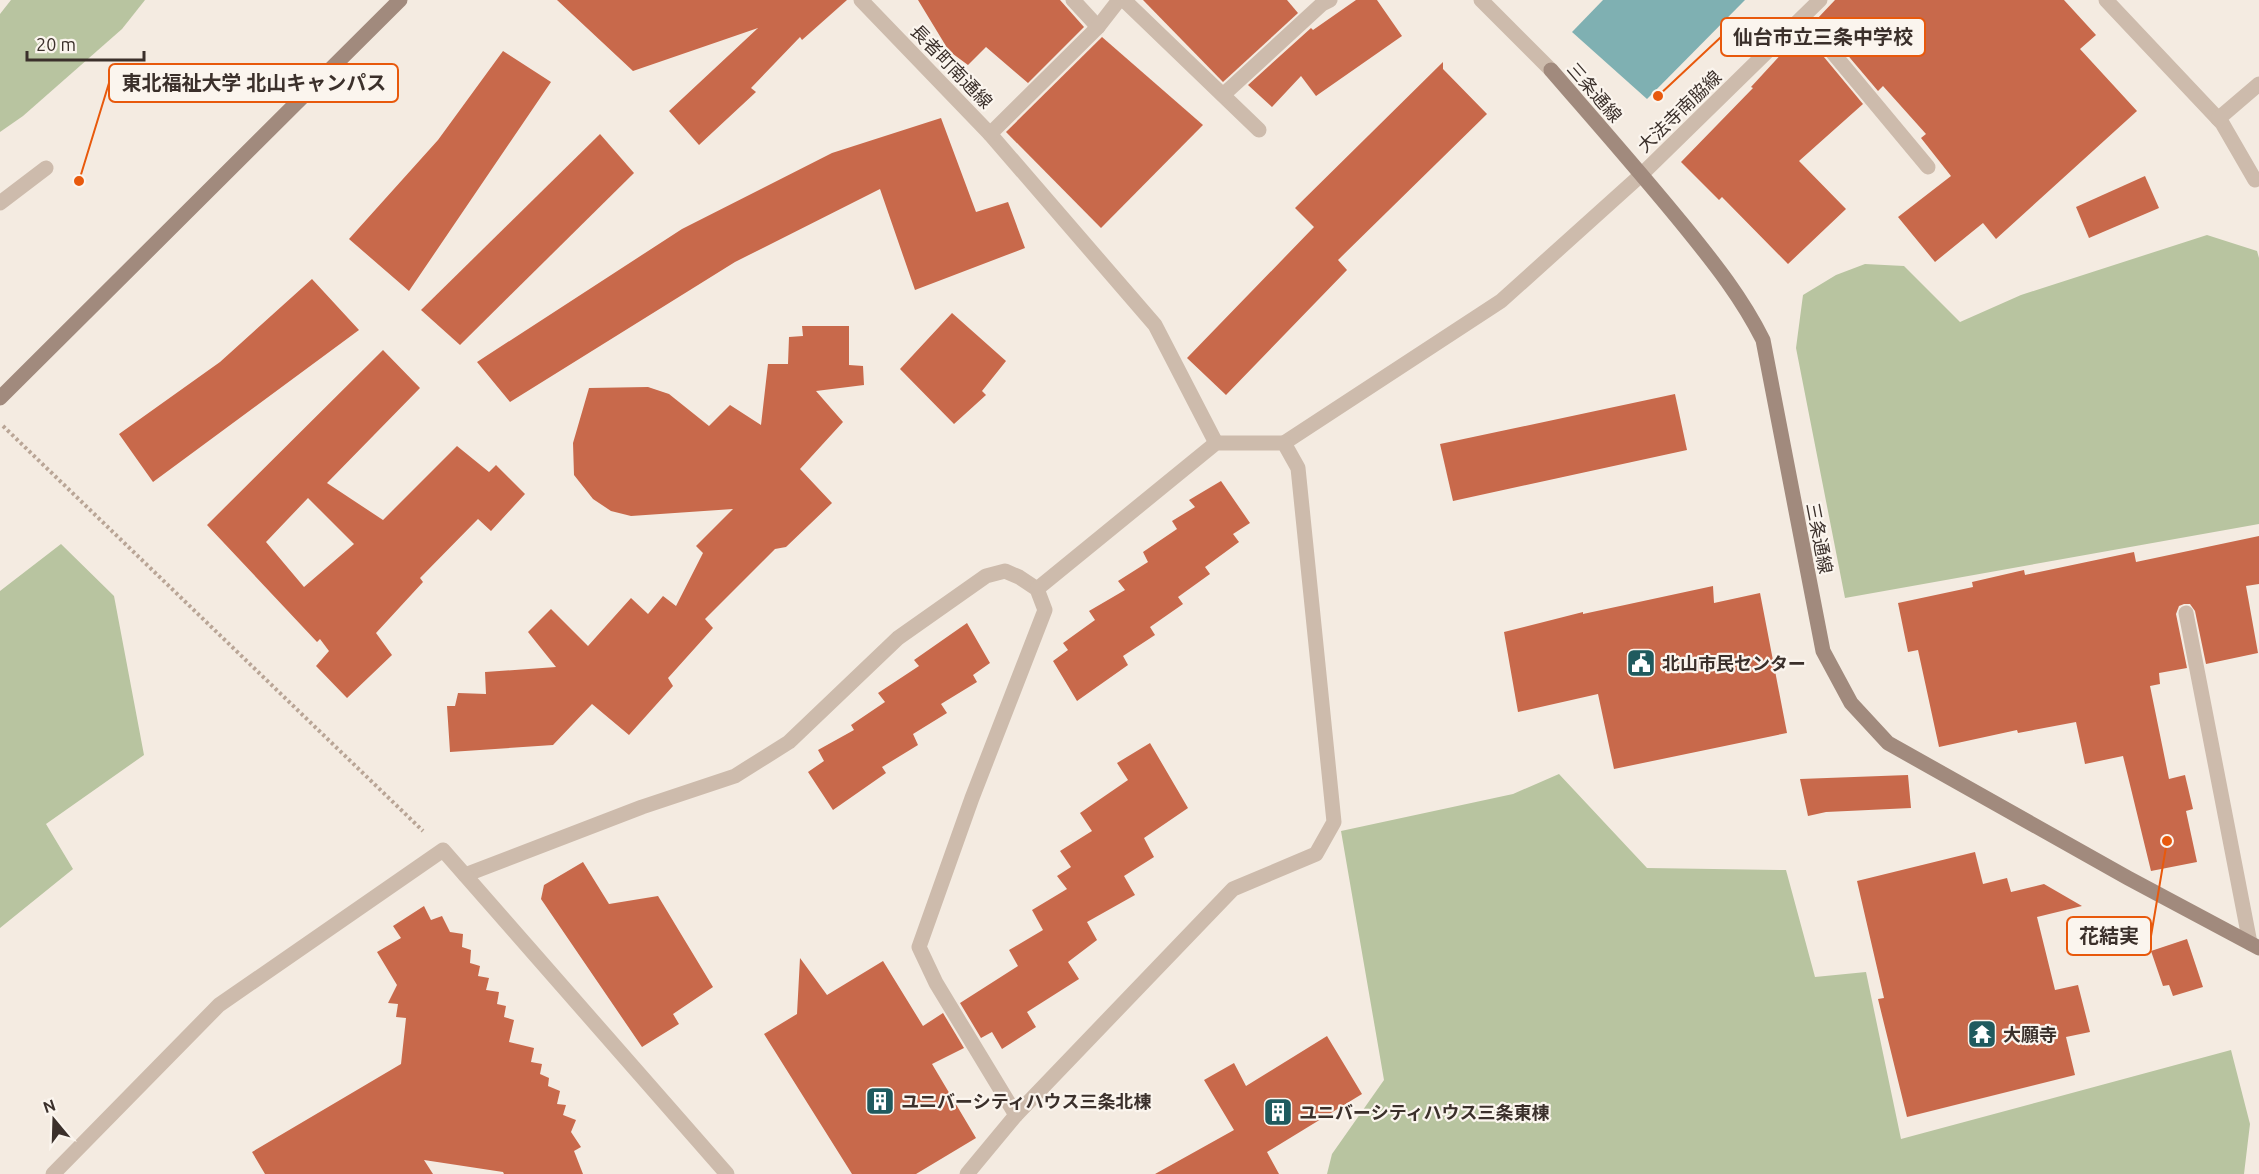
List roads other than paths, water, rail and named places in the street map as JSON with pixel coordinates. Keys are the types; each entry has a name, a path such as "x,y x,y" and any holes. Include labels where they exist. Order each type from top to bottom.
{"street":[{"path":"0,398 400,0"},
{"name":"長者町南通線","path":"861,0 990,134 1155,325 1216,443"},
{"path":"1073,0 1098,27"},
{"path":"990,134 1098,27 1119,0"},
{"path":"1124,0 1259,130"},
{"path":"1223,95 1322,4 1330,0"},
{"name":"三条通線","path":"1481,0 1551,70 1641,175 1731,284 1746,306 1763,340 1823,651 1851,703 1888,743 2128,878 2255,945"},
{"name":"大法寺南脇線","path":"1284,443 1501,301 1641,175 1820,0"},
{"path":"2106,0 2218,119 2255,180"},
{"path":"1803,17 1928,167"},
{"path":"2218,119 2259,84"},
{"path":"0,203 46,168"},
{"path":"967,1174 1016,1115 1233,889 1316,854 1334,822 1298,468 1284,443 1216,443 1037,589"},
{"path":"465,875 642,807 735,776 789,742 898,638 986,576 1005,572 1019,577 1037,589 1045,610 972,798 919,947 936,983 1016,1115"},
{"path":"2186,613 2255,945"},
{"path":"53,1174 219,1005 443,850 727,1174"}],"water":[{"path":"1603,0 1745,0 1647,99 1572,32"}],"place":[{"name":"仙台市立三条中学校","path":"1658,96"},
{"name":"東北福祉大学 北山キャンパス","path":"79,181"},
{"name":"北山市民センター","path":"1641,663"},
{"name":"花結実","path":"2167,841"},
{"name":"大願寺","path":"1982,1034"},
{"name":"ユニバーシティハウス三条北棟","path":"880,1101"},
{"name":"ユニバーシティハウス三条東棟","path":"1278,1112"}]}
